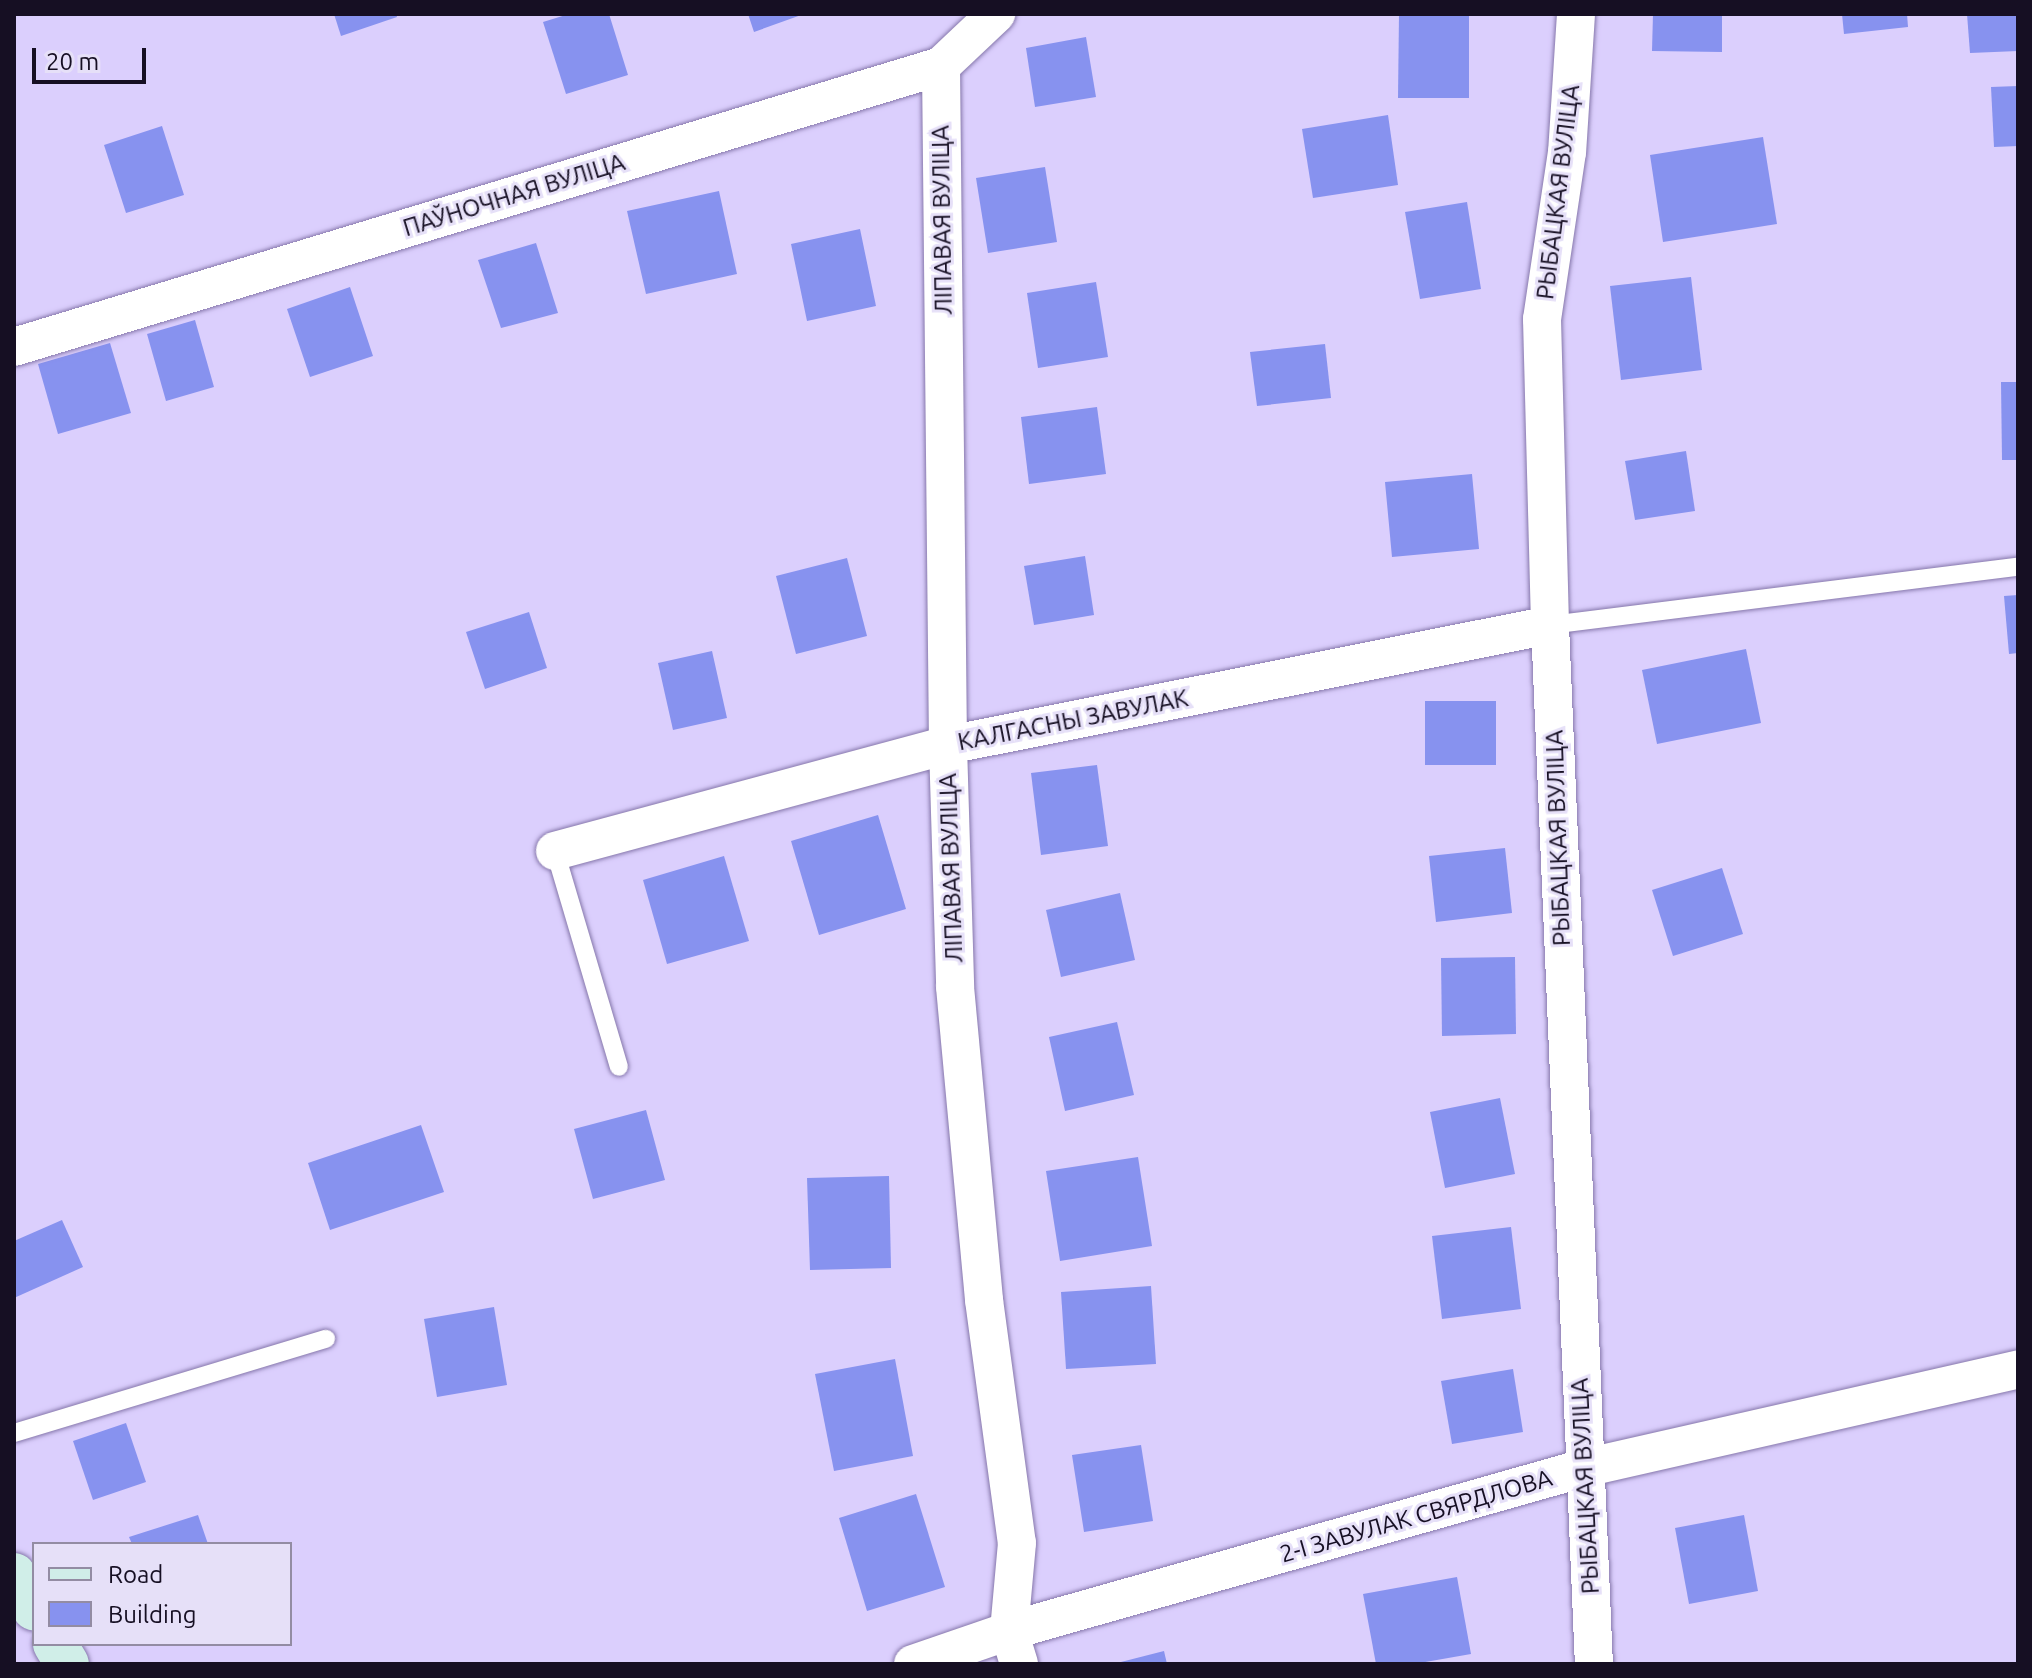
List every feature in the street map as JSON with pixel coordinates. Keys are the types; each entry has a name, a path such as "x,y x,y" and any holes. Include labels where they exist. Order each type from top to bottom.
{"main road":[{"path":"14,1575 32,1605"},
{"path":"56,1646 67,1664"}],"street":[{"name":"ПАЎНОЧНАЯ ВУЛІЦА","path":"14,347 941,66 996,14"},
{"name":"РЫБАЦКАЯ ВУЛІЦА","path":"1576,14 1567,152 1542,319 1550,625 1594,1664"},
{"name":"ЛІПАВАЯ ВУЛІЦА","path":"941,66 948,745 955,987 984,1300 1017,1543 1014,1648"},
{"name":"КАЛГАСНЫ ЗАВУЛАК","path":"555,851 948,745 1550,625"},
{"name":"2-І ЗАВУЛАК СВЯРДЛОВА","path":"913,1664 1014,1648 1584,1468 2018,1369"}],"lane":[{"path":"1550,625 2018,567"},
{"path":"555,851 619,1067"},
{"path":"14,1433 326,1339"}],"building":[{"path":"334,14 396,14 397,17 341,36"},
{"path":"569,14 609,14 628,75 566,94 543,22"},
{"path":"748,14 804,14 754,32"},
{"path":"1399,14 1469,14 1469,98 1398,98"},
{"path":"1653,14 1722,14 1722,52 1652,51"},
{"path":"1842,14 1907,14 1908,27 1844,34"},
{"path":"1967,14 2018,14 2018,51 1970,53"},
{"path":"1086,37 1096,97 1035,107 1026,48"},
{"path":"2018,86 2018,146 1994,147 1991,87"},
{"path":"1388,115 1398,185 1313,198 1302,129"},
{"path":"162,126 184,195 126,213 104,145"},
{"path":"1763,137 1777,224 1663,242 1650,155"},
{"path":"1045,167 1057,242 988,253 976,178"},
{"path":"719,191 737,274 646,294 627,211"},
{"path":"1467,202 1481,289 1420,299 1405,212"},
{"path":"860,229 876,306 807,321 791,244"},
{"path":"536,243 558,313 501,328 478,260"},
{"path":"1691,277 1702,370 1621,380 1610,286"},
{"path":"1096,282 1108,357 1038,368 1027,293"},
{"path":"350,287 373,356 310,377 287,309"},
{"path":"195,320 214,387 166,401 147,334"},
{"path":"110,343 131,413 58,434 38,364"},
{"path":"1325,344 1331,398 1257,406 1250,352"},
{"path":"2001,382 2018,382 2018,460 2002,460"},
{"path":"1097,407 1106,474 1029,484 1021,417"},
{"path":"1686,451 1695,511 1635,520 1625,461"},
{"path":"1472,474 1479,549 1392,557 1385,482"},
{"path":"1085,556 1094,615 1034,625 1024,566"},
{"path":"847,558 867,636 796,654 776,576"},
{"path":"2018,595 2018,653 2009,654 2004,596"},
{"path":"529,612 547,668 485,689 466,632"},
{"path":"1746,649 1761,723 1657,744 1642,670"},
{"path":"712,651 727,718 673,730 658,663"},
{"path":"1425,701 1496,701 1496,765 1425,765"},
{"path":"1097,765 1108,846 1041,855 1031,773"},
{"path":"878,815 906,909 819,935 791,841"},
{"path":"1505,848 1512,913 1436,922 1429,856"},
{"path":"724,856 749,941 667,964 643,880"},
{"path":"1722,868 1743,934 1673,956 1652,890"},
{"path":"1120,893 1135,960 1061,977 1046,910"},
{"path":"1515,957 1516,1034 1442,1036 1441,958"},
{"path":"1117,1022 1134,1095 1065,1111 1049,1037"},
{"path":"1500,1098 1515,1174 1445,1188 1430,1112"},
{"path":"646,1110 665,1180 593,1199 574,1129"},
{"path":"421,1125 444,1192 330,1230 308,1163"},
{"path":"1138,1157 1152,1246 1060,1261 1046,1171"},
{"path":"889,1176 891,1268 810,1270 807,1178"},
{"path":"62,1220 83,1267 14,1298 14,1241"},
{"path":"1511,1227 1521,1309 1442,1319 1432,1236"},
{"path":"1151,1286 1156,1364 1066,1369 1061,1292"},
{"path":"494,1307 507,1385 437,1397 424,1319"},
{"path":"895,1359 913,1456 834,1471 815,1374"},
{"path":"1513,1369 1523,1432 1452,1444 1441,1381"},
{"path":"126,1423 146,1482 93,1500 73,1441"},
{"path":"1141,1445 1153,1521 1084,1532 1072,1455"},
{"path":"916,1494 945,1587 867,1611 839,1518"},
{"path":"198,1515 207,1542 131,1542 129,1537"},
{"path":"1744,1515 1758,1591 1689,1604 1675,1528"},
{"path":"1457,1577 1471,1654 1414,1664 1376,1664 1363,1594"},
{"path":"1164,1651 1167,1664 1117,1664 1117,1663"}]}
